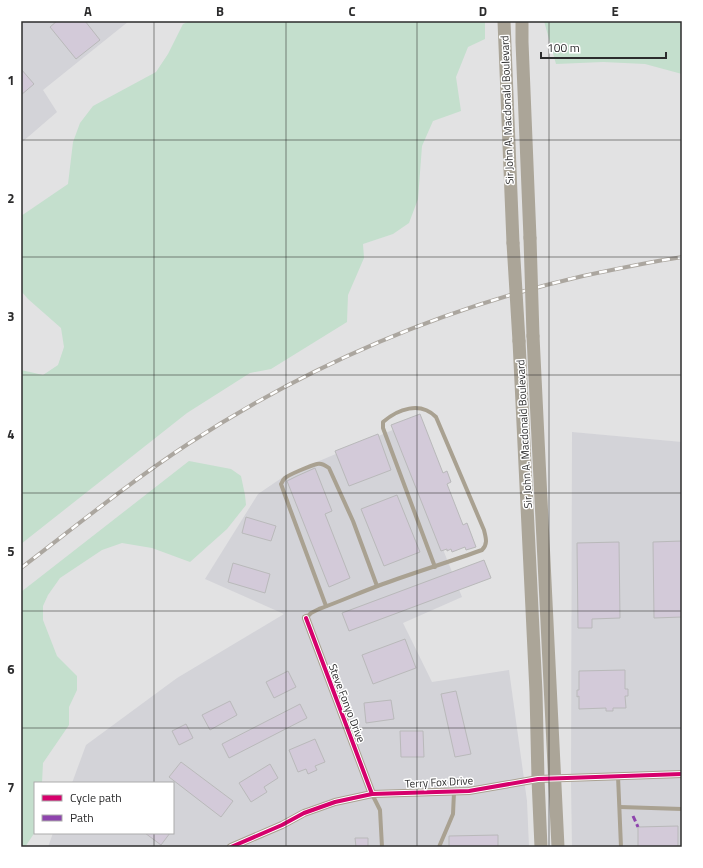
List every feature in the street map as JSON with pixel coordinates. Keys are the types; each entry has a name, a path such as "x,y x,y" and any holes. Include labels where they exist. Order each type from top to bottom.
{"main road":[{"name":"Sir John A. Macdonald Boulevard","path":"504,21 513,243 536,692 541,847"},
{"name":"Sir John A. Macdonald Boulevard","path":"522,21 533,336 558,847"}],"street":[{"name":"Steve Fonyo Drive","path":"306,618 372,794"},
{"name":"Terry Fox Drive","path":"231,847 282,825 304,813 335,802 372,794 469,791 538,779 682,774"}],"lane":[{"path":"306,618 315,611 326,606 377,586 434,567 482,550 486,547 487,540 484,530 436,417 431,412 416,407 390,416 383,422 383,428 434,567"},
{"path":"326,606 281,484 286,477 312,466 318,464 329,468 353,521 377,586"},
{"path":"618,776 621,847"},
{"path":"439,847 453,814 454,792"},
{"path":"372,794 380,810 382,847"},
{"path":"620,807 682,809"}],"shaded area":[{"path":"21,21 129,21 43,90 57,112 21,143"},
{"path":"395,429 462,597 403,623 432,682 509,670 527,801 529,847 48,847 53,834 174,834 174,782 72,782 86,745 177,678 284,614 205,579 258,494 286,475"},
{"path":"572,432 682,442 682,847 572,847"}],"green space":[{"path":"190,21 485,21 485,39 468,47 456,77 461,111 433,121 422,146 418,199 409,223 393,234 363,244 364,258 348,295 347,322 271,369 250,373 187,413 21,544 21,370 43,375 58,365 64,347 61,328 21,291 21,216 68,184 73,142 80,123 93,106 156,72 168,54 183,24"},
{"path":"544,21 682,21 682,74 645,64 603,62 556,64"},
{"path":"189,461 231,469 241,476 246,505 227,529 190,562 152,548 122,543 102,550 60,578 48,595 43,606 43,620 57,656 77,676 77,690 69,707 69,725 43,763 42,782 34,782 34,834 25,847 21,847 21,592"}],"building":[{"path":"57,21 85,21 100,40 76,59 50,27"},
{"path":"21,69 34,84 21,95"},
{"path":"420,414 443,473 447,471 451,482 447,484 463,525 467,523 476,547 466,550 465,547 452,552 451,549 441,551 391,425"},
{"path":"378,434 391,470 349,486 335,451"},
{"path":"315,468 332,511 325,514 350,578 329,587 287,481"},
{"path":"397,495 420,552 384,566 361,509"},
{"path":"246,517 276,526 271,541 242,533"},
{"path":"682,541 682,617 654,618 653,542"},
{"path":"619,542 620,618 592,619 592,628 578,628 577,543"},
{"path":"484,560 491,578 349,631 342,613"},
{"path":"233,563 270,574 265,593 228,582"},
{"path":"405,639 416,668 373,684 362,655"},
{"path":"625,670 625,689 628,689 628,696 625,696 626,708 613,708 613,711 606,711 606,708 579,709 579,696 577,697 577,690 579,690 579,671"},
{"path":"288,671 296,687 274,698 266,682"},
{"path":"456,691 471,754 455,757 441,694"},
{"path":"391,700 394,719 366,723 364,703"},
{"path":"230,701 237,715 210,730 202,715"},
{"path":"300,704 307,718 229,758 222,744"},
{"path":"186,724 193,738 179,745 172,731"},
{"path":"400,731 423,731 424,757 401,757"},
{"path":"315,739 325,762 315,766 317,770 308,774 306,769 298,772 289,750"},
{"path":"181,762 233,801 221,817 169,777"},
{"path":"270,764 278,778 264,787 267,792 251,802 239,783"},
{"path":"678,826 678,847 638,847 638,827"},
{"path":"146,834 169,834 161,845"},
{"path":"498,835 498,847 449,847 449,836"},
{"path":"355,838 368,838 368,847 356,847"}],"railway":[{"path":"21,568 124,489 188,444 234,415 329,365 378,342 428,322 531,289 583,276 682,257"}],"marked path":[{"path":"633,816 638,827"}],"cycle path":[{"path":"306,618 372,794"},
{"path":"231,847 282,825 304,813 335,802 372,794 469,791 538,779 682,774"}]}
